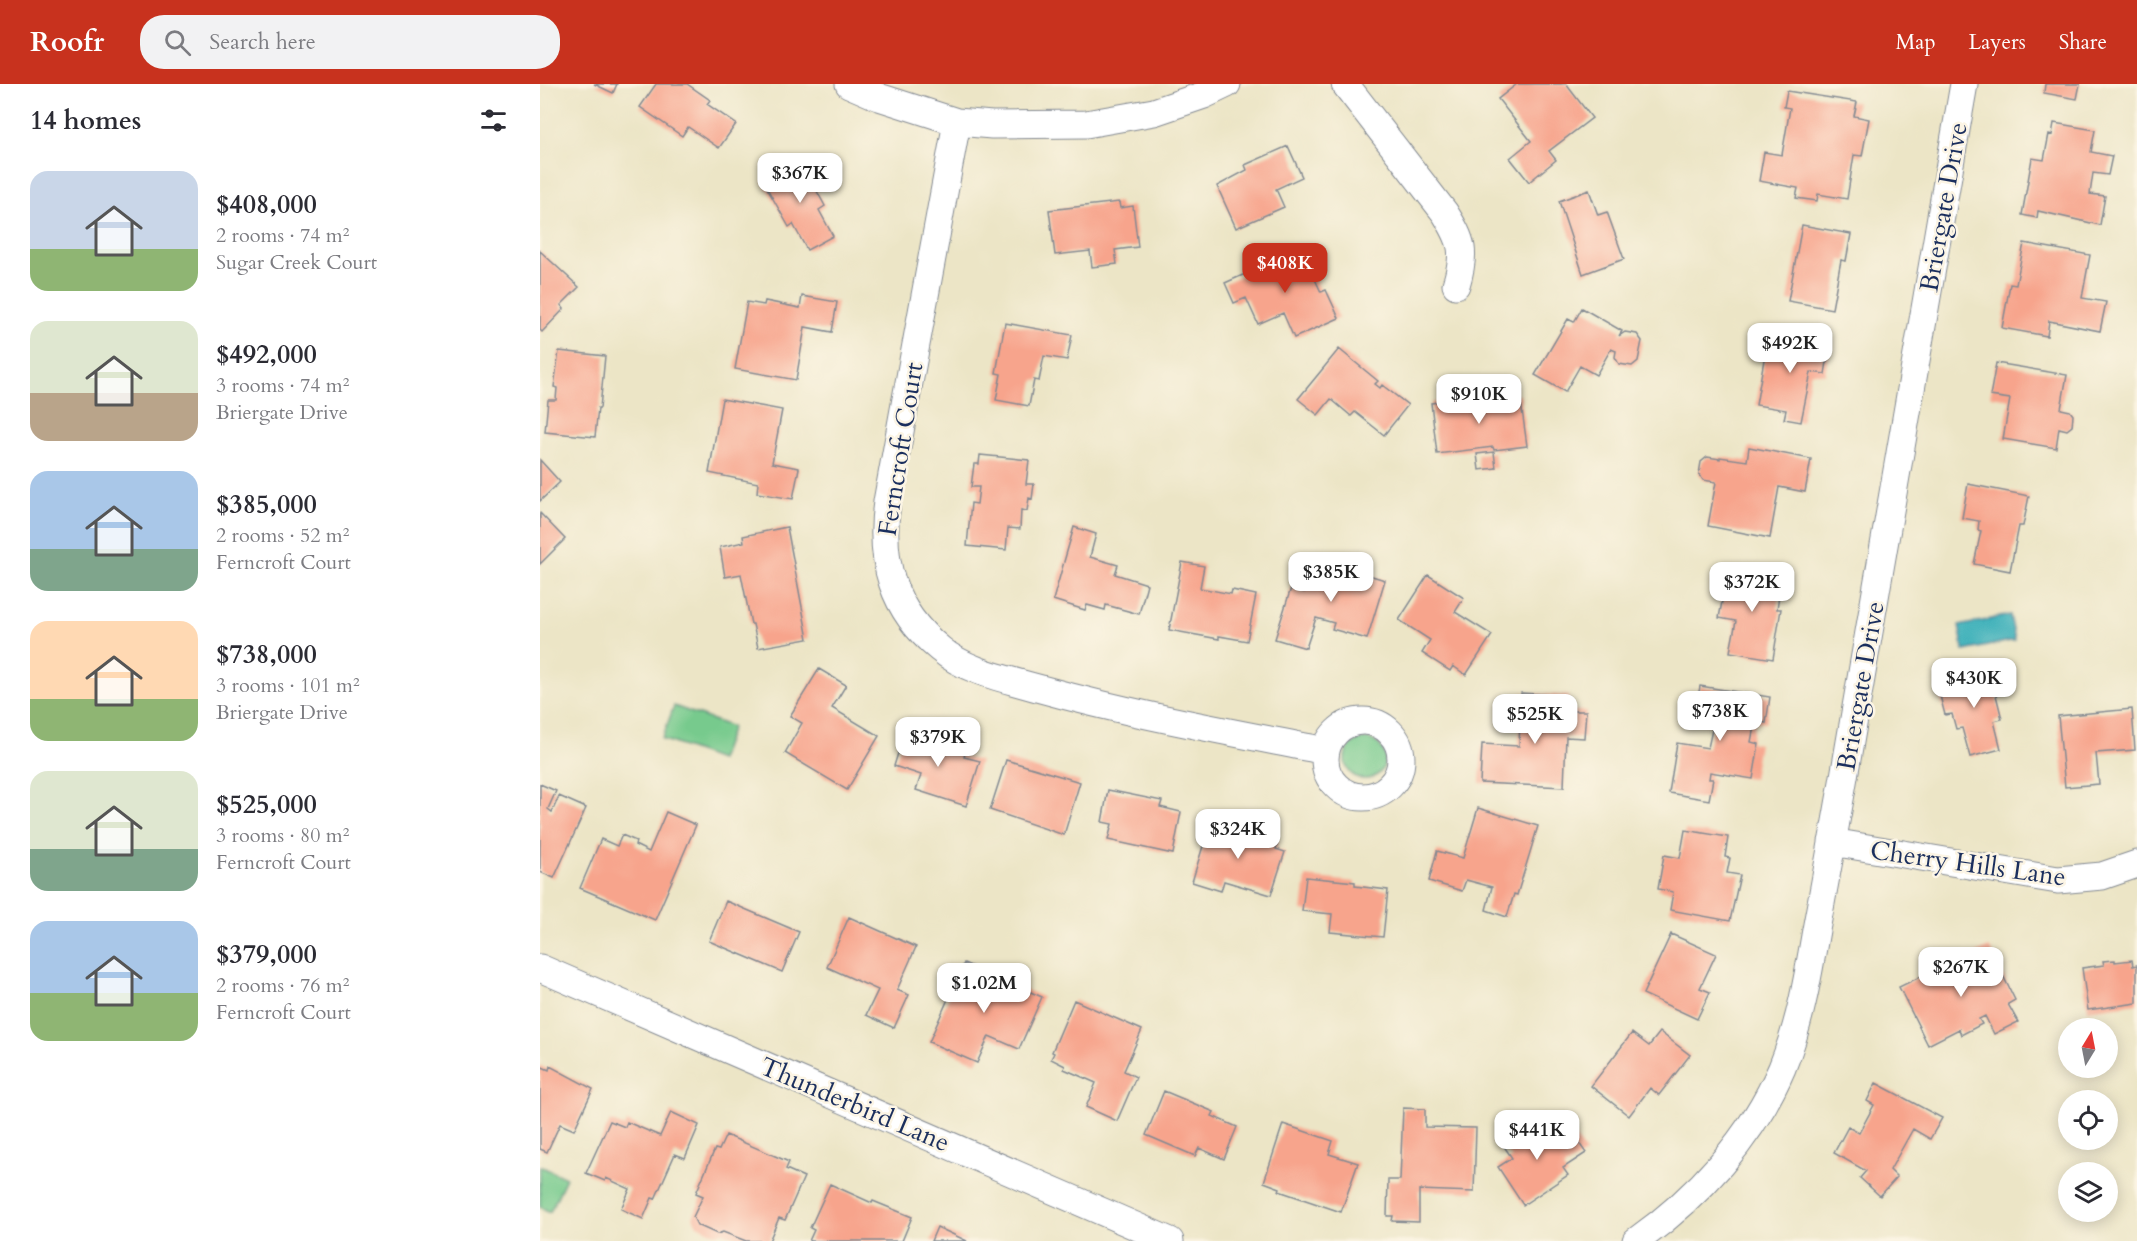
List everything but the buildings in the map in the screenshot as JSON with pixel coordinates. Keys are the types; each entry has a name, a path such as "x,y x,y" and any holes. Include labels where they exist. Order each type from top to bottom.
{"street":[{"path":"849,84 879,97 957,122 992,125 1086,124 1154,112 1204,95 1227,84"},
{"path":"1345,84 1445,213 1454,228 1461,243 1462,257 1456,285"},
{"name":"Briergate Drive","path":"1664,1233 1734,1149 1768,1097 1782,1067 1802,1008 1964,84"},
{"name":"Ferncroft Court","path":"957,122 883,530 887,565 897,596 915,625 940,650 966,665 999,677 1108,707 1326,751"},
{"name":"Cherry Hills Lane","path":"1832,842 2058,880 2102,876 2137,864"},
{"name":"Thunderbird Lane","path":"540,968 1170,1241"},
{"path":"1636,1241 1664,1233"}],"green space":[{"path":"674,706 732,727 720,760 662,739"},
{"path":"1365,739 1379,745 1385,759 1379,773 1365,779 1351,773 1345,759 1351,745"},
{"path":"540,1166 566,1178 550,1212 540,1207"}],"water":[{"path":"2010,615 2015,640 1964,651 1959,626"}]}
